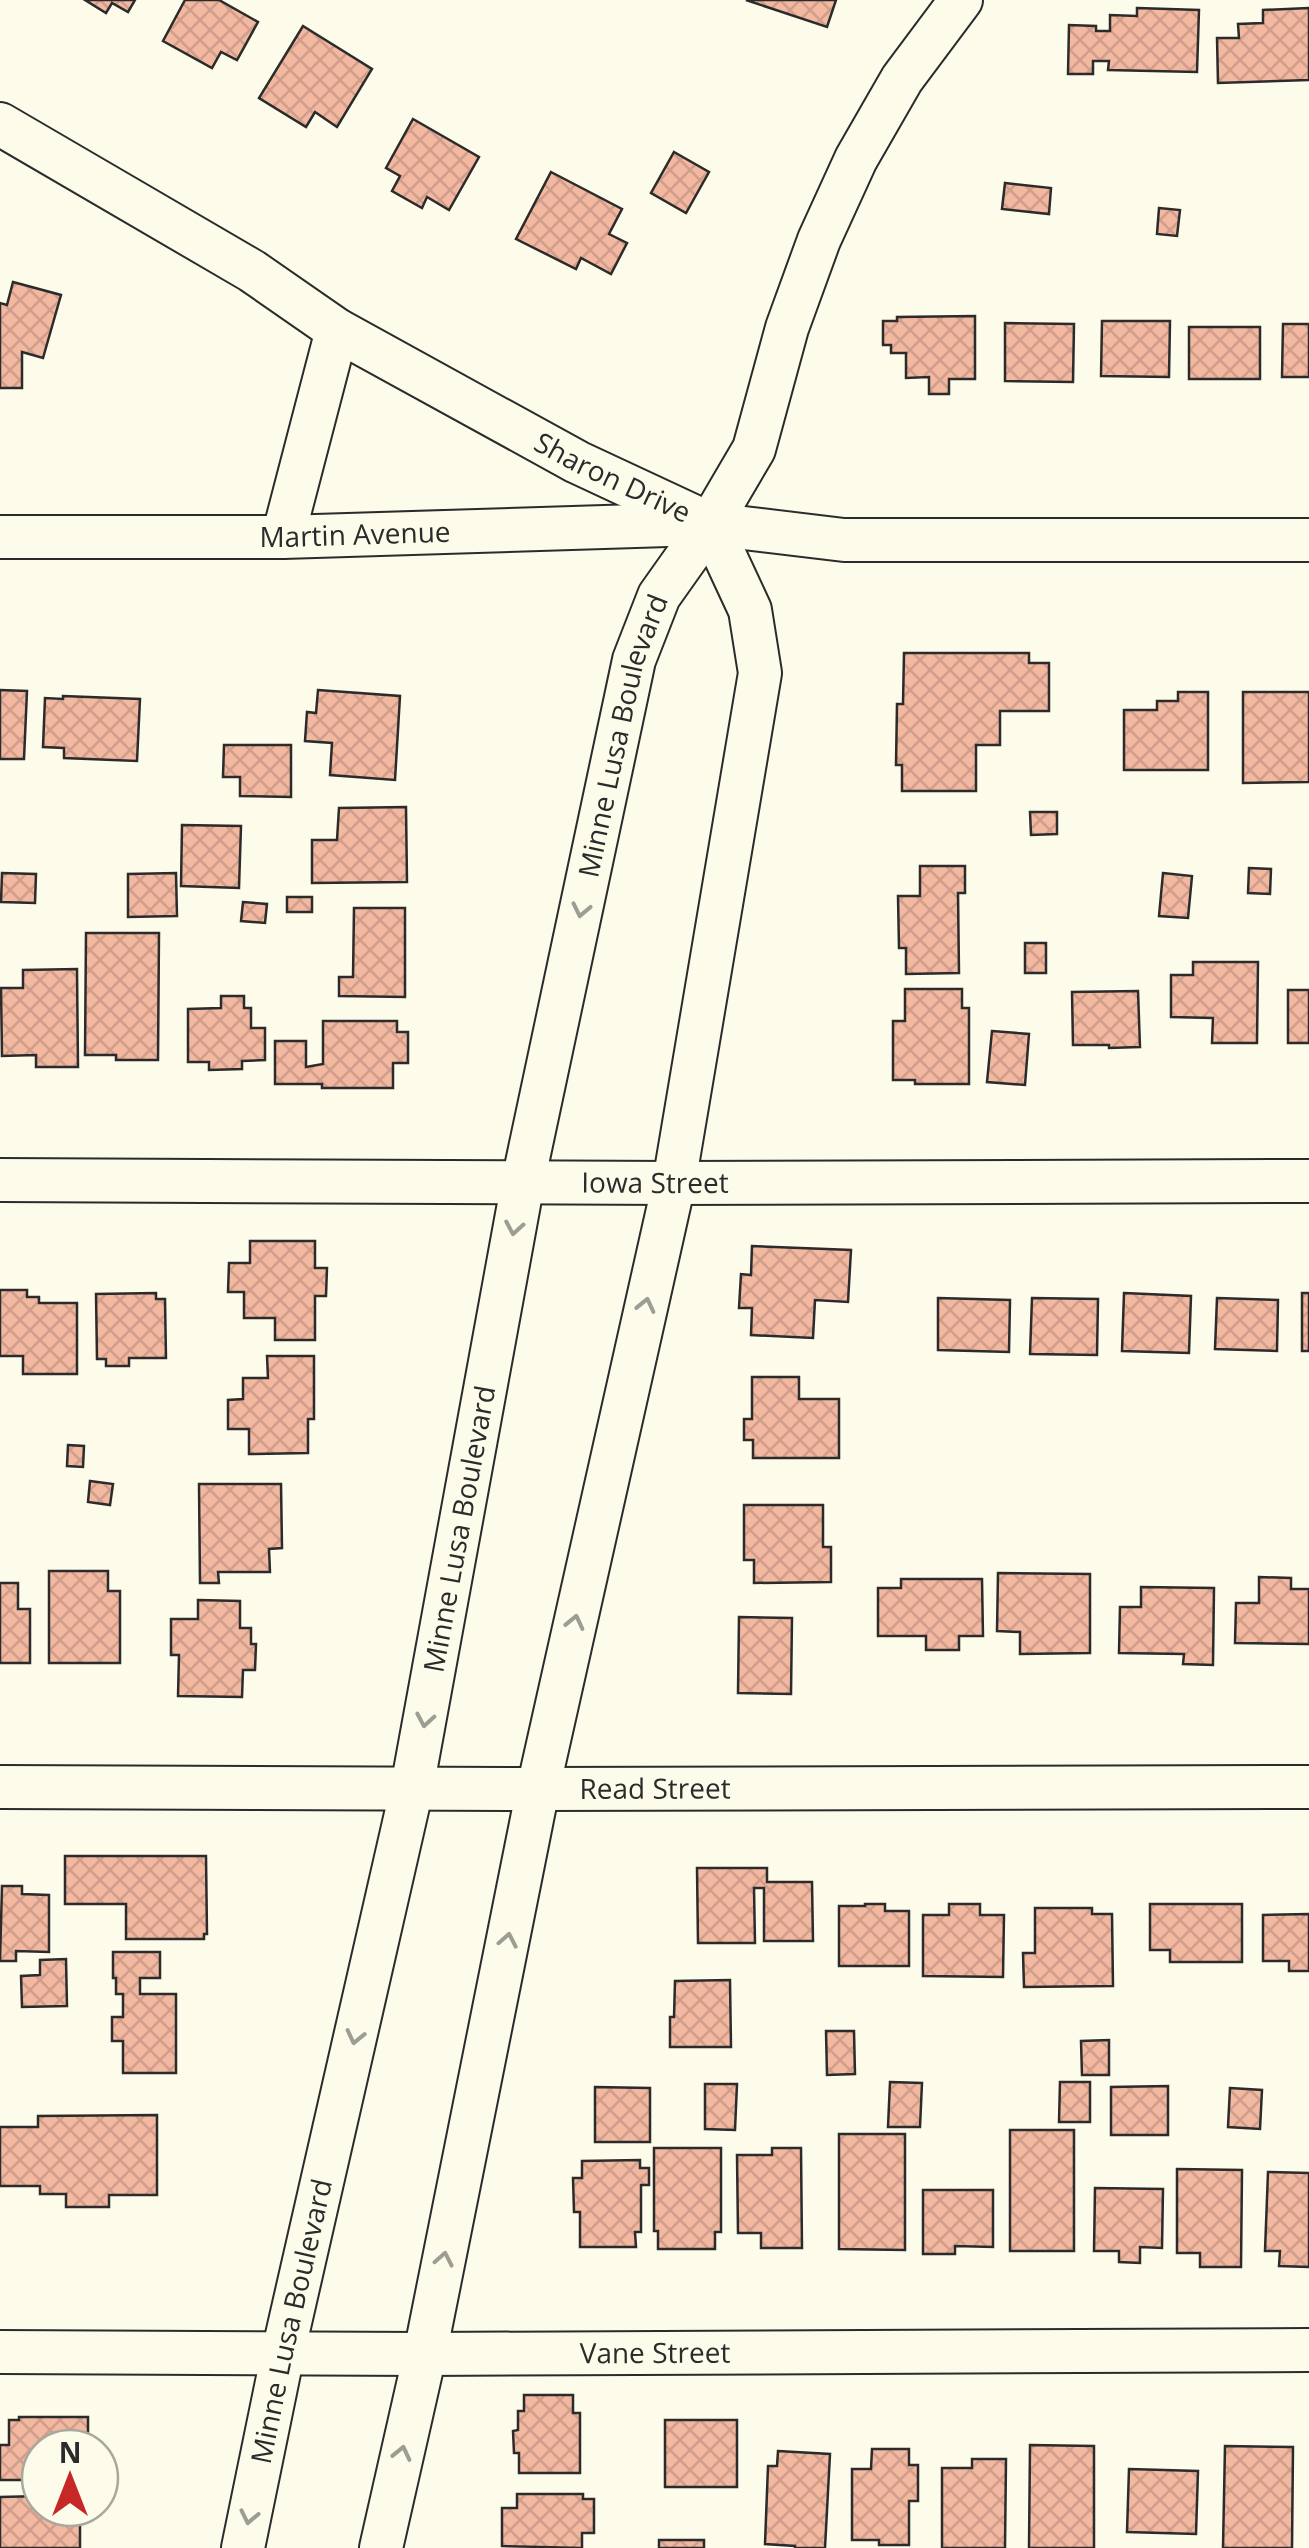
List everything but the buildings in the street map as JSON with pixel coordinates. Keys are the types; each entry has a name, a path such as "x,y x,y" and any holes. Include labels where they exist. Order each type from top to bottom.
{"street":[{"name":"Minne Lusa Boulevard","path":"243,2548 283,2354 412,1788 523,1182 634,660 659,596 710,524 754,449 786,328 819,240 856,159 902,79 961,0"},
{"name":"Sharon Drive","path":"0,124 252,272 337,330 577,462 710,524 844,540 1309,540"},
{"path":"283,536 337,330"},
{"name":"Martin Avenue","path":"0,537 283,536 710,524"},
{"path":"381,2548 425,2354 538,1789 674,1183 760,673 750,610 710,524"},
{"name":"Iowa Street","path":"0,1180 1309,1181"},
{"name":"Read Street","path":"0,1787 1309,1787"},
{"name":"Vane Street","path":"0,2352 1309,2350"}]}
